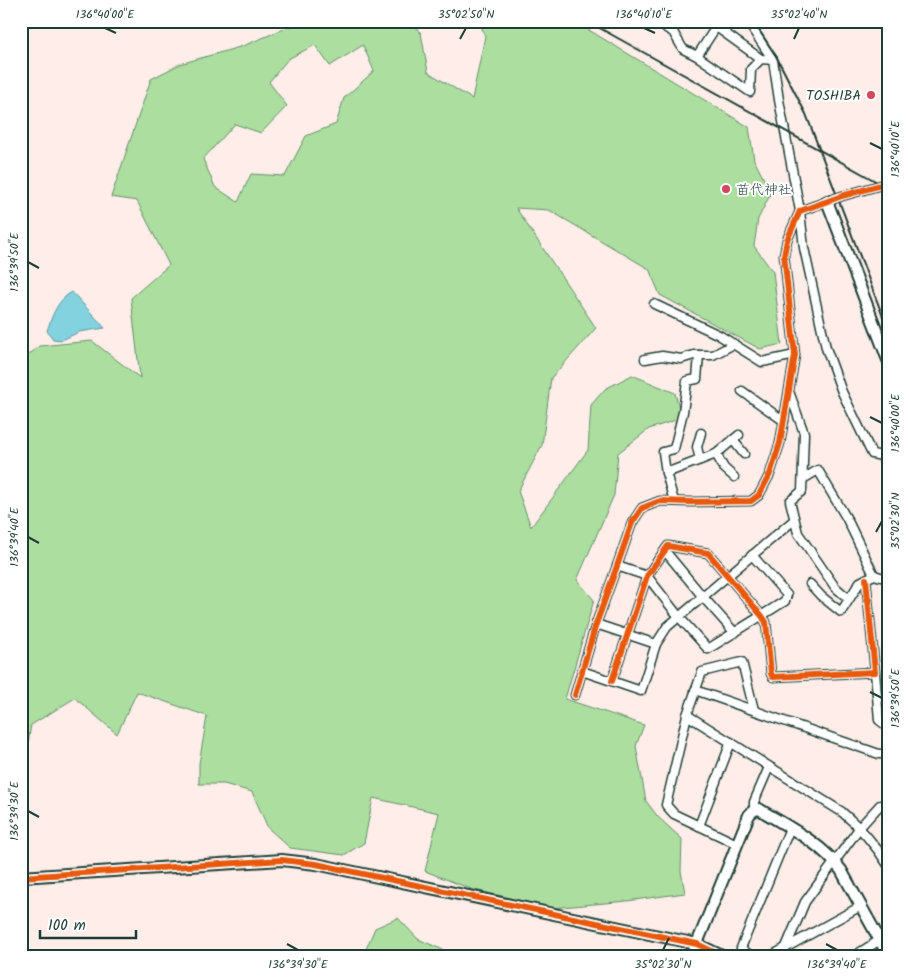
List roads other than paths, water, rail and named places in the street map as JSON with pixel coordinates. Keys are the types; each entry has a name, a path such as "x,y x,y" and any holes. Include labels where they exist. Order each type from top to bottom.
{"street":[{"path":"654,21 673,32 683,49 697,56 750,92 751,70 761,59"},
{"path":"708,21 718,24 761,59 773,60"},
{"path":"747,21 773,60 800,211 806,257 826,348 842,392 858,426 872,454 882,456 888,474"},
{"path":"697,56 718,24"},
{"path":"575,695 596,624 632,523 642,508 660,501 745,502 756,498 764,486 776,459 795,355 784,255 787,240 800,211 888,183"},
{"path":"828,201 888,360"},
{"path":"654,304 719,335 762,362 795,355"},
{"path":"644,359 662,356 681,359 694,355 713,355 734,344"},
{"path":"674,501 666,473 663,452 674,449 683,412 687,381 698,379 699,355"},
{"path":"742,390 784,421"},
{"path":"789,392 804,433 802,491 790,501 794,520 798,533 835,587 849,599"},
{"path":"700,460 697,447 701,433"},
{"path":"666,473 716,454 736,438 744,454"},
{"path":"716,454 724,468 734,477"},
{"path":"803,479 818,470 847,519 874,575"},
{"path":"582,671 641,691 656,644 667,627 794,520"},
{"path":"612,681 626,634 647,576 668,546 708,553 762,616 766,622 771,674 773,676 875,672"},
{"path":"665,551 735,633"},
{"path":"617,566 647,576 679,617 708,649 785,601 787,595 752,555"},
{"path":"810,584 821,596 841,612 860,582 874,575 888,579"},
{"path":"866,579 880,720 888,727"},
{"path":"596,624 656,644"},
{"path":"737,844 674,814 666,805 687,715 702,672 742,662 754,710"},
{"path":"643,684 646,687 643,696"},
{"path":"695,690 879,754 888,754"},
{"path":"687,715 842,812 860,827 877,847 888,865"},
{"path":"698,826 731,742"},
{"path":"754,810 754,802 769,767"},
{"path":"786,947 805,902 834,861 880,805 888,804"},
{"path":"692,956 748,815 754,810 759,809 810,840 834,861 888,955"},
{"path":"752,956 742,948 790,828"},
{"path":"21,877 282,860 326,866 696,944 722,956"},
{"path":"771,956 861,906"},
{"path":"854,956 880,940"}],"water":[{"path":"72,292 105,328 79,332 62,340 53,339 47,331 51,320 62,299"}],"railway":[{"path":"587,21 888,188"},
{"path":"753,21 776,56 806,114 888,330"}],"place":[{"name":"TOSHIBA","path":"871,95"},
{"name":"苗代神社","path":"726,189"}]}
